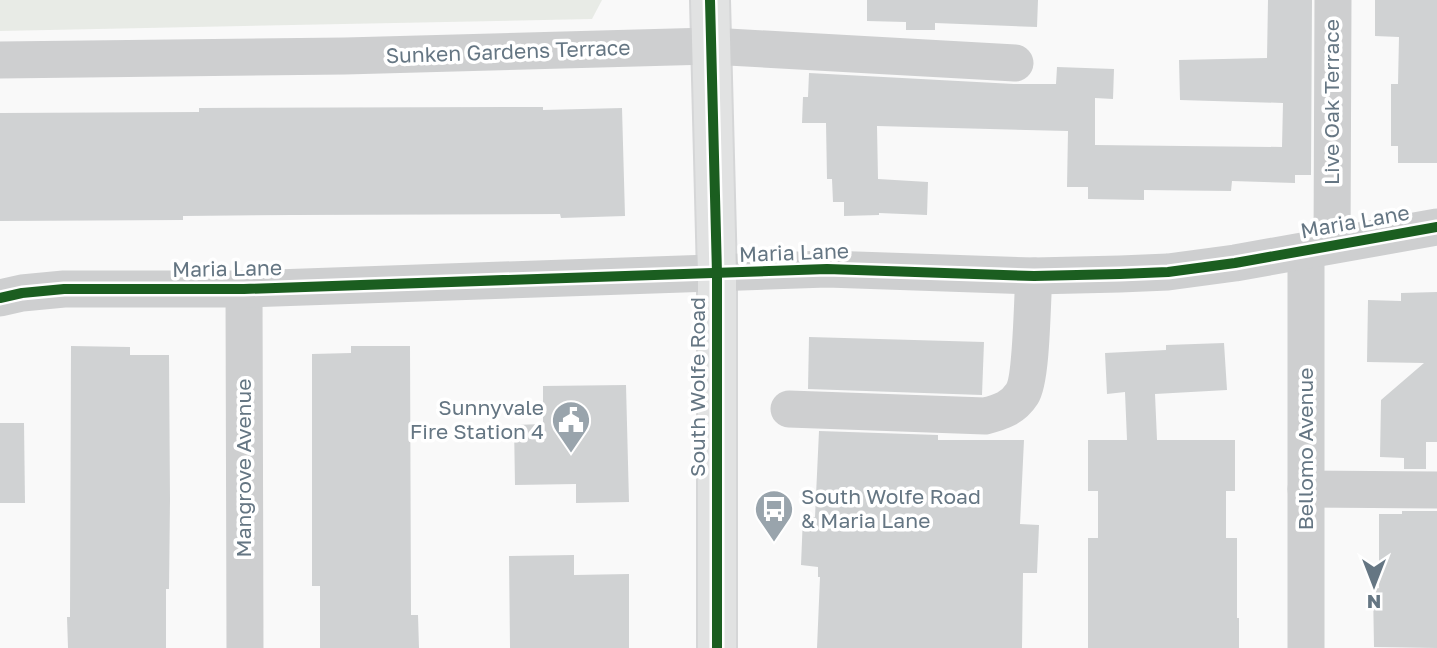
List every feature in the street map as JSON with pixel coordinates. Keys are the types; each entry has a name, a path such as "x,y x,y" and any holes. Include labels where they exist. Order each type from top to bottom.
{"main road":[{"name":"South Wolfe Road","path":"710,0 718,274 717,648"}],"street":[{"name":"Live Oak Terrace","path":"1319,248 1333,0"},
{"name":"Sunken Gardens Terrace","path":"0,60 345,56 710,46 1015,63"},
{"name":"Maria Lane","path":"0,298 64,289 244,289 827,269 1034,276 1168,272 1235,264 1437,227"},
{"name":"Bellomo Avenue","path":"1306,648 1306,489 1319,248"},
{"path":"789,409 985,415 1001,412 1012,406 1023,392 1028,373 1034,276"},
{"name":"Mangrove Avenue","path":"244,289 245,648"},
{"path":"1306,489 1437,490"}],"shaded area":[{"path":"0,0 602,0 592,19 0,31"}],"building":[{"path":"867,0 1038,0 1037,27 935,23 935,30 906,30 906,22 867,21"},
{"path":"1268,0 1312,0 1311,175 1295,175 1295,183 1232,181 1231,191 1144,190 1144,200 1088,199 1088,187 1067,187 1068,131 877,126 878,179 928,182 927,215 879,213 844,216 844,202 833,202 832,179 827,179 826,123 802,123 803,97 808,97 809,73 1056,84 1057,67 1114,69 1113,99 1095,98 1095,145 1282,147 1283,103 1180,100 1179,60 1267,58"},
{"path":"1375,0 1437,0 1437,163 1398,163 1398,146 1391,146 1391,84 1398,84 1399,37 1375,36"},
{"path":"543,107 543,110 622,108 625,216 561,218 560,214 292,215 183,216 183,220 0,221 0,113 199,112 199,108"},
{"path":"1437,292 1437,442 1426,442 1426,469 1404,469 1404,458 1380,457 1381,400 1424,363 1367,362 1368,300 1401,301 1401,293"},
{"path":"809,337 984,342 982,395 808,389"},
{"path":"1224,343 1227,390 1155,394 1157,440 1235,440 1235,491 1226,491 1226,538 1237,538 1239,648 1088,648 1088,538 1098,538 1098,491 1088,491 1088,440 1127,440 1125,392 1107,394 1105,353 1166,350 1166,345"},
{"path":"71,346 130,347 130,355 169,355 170,500 166,648 68,648"},
{"path":"351,346 410,346 411,615 418,615 419,648 320,648 320,586 312,586 312,354 351,353"},
{"name":"Sunnyvale Fire Station 4","path":"626,385 629,502 576,503 576,484 515,485 514,425 543,424 543,386"},
{"path":"0,423 24,423 25,503 0,503"},
{"path":"819,431 938,435 938,440 1024,440 1020,524 1039,525 1037,573 1023,573 1022,648 817,648 820,577 818,567 801,565 803,516 815,517"},
{"path":"1402,511 1437,511 1437,648 1374,647 1373,589 1379,588 1379,514 1402,514"},
{"path":"574,555 574,575 629,574 629,648 510,648 509,556"}],"cycle path":[{"path":"710,0 717,274 717,648"},
{"path":"0,298 64,289 244,289 827,269 1034,276 1168,272 1235,263 1437,227"}],"place":[{"name":"Sunnyvale Fire Station 4","path":"571,454"},
{"name":"South Wolfe Road & Maria Lane","path":"774,543"}]}
